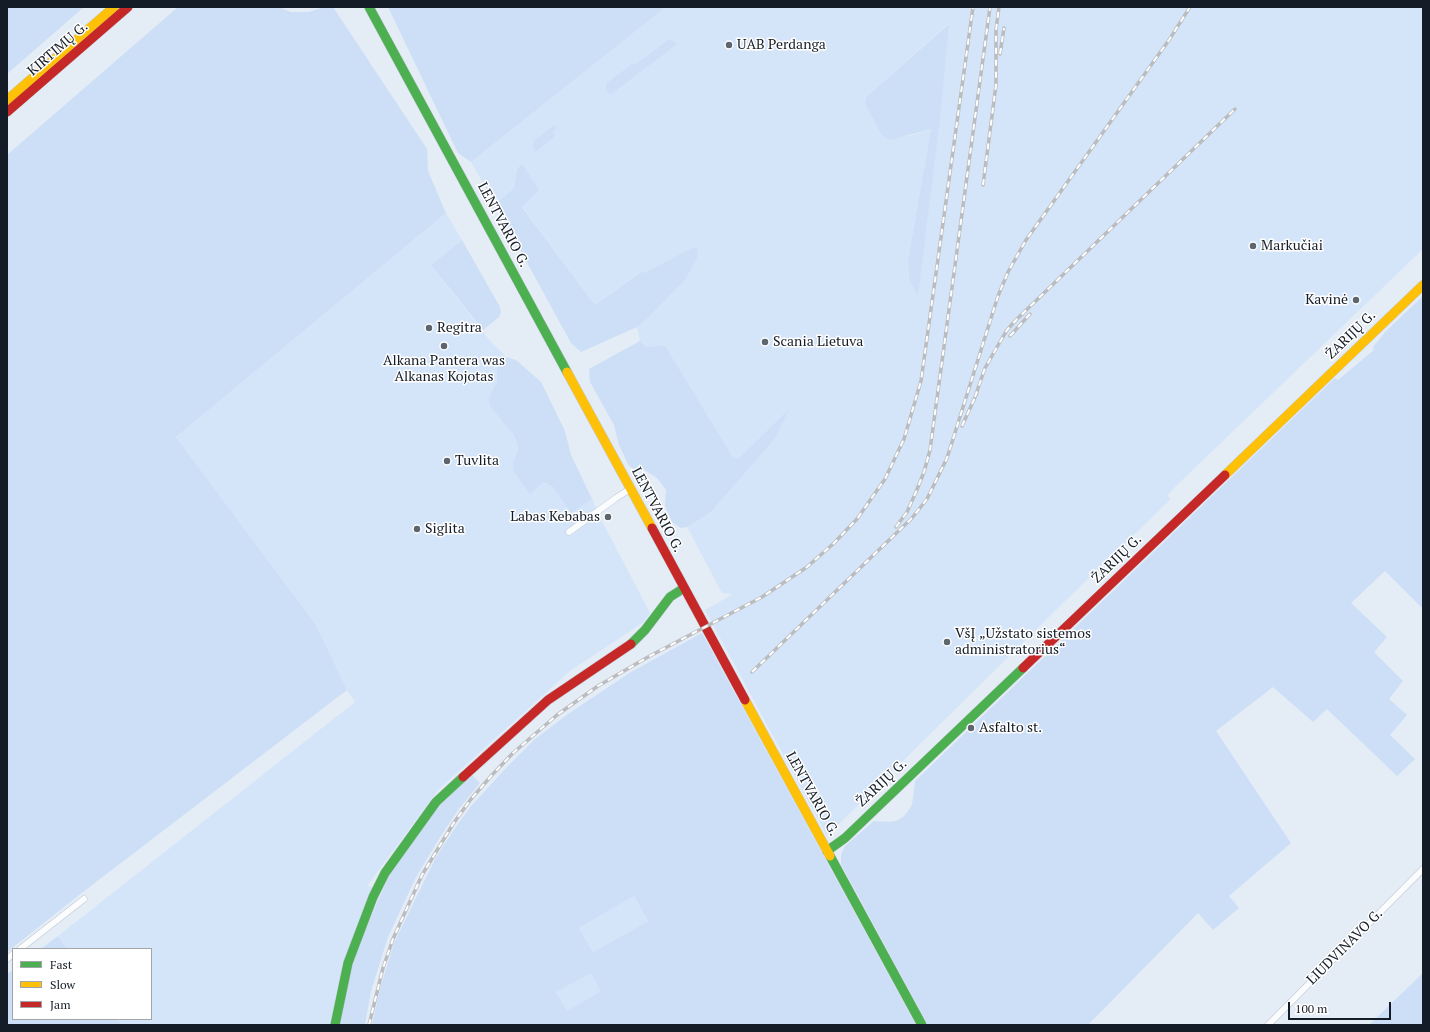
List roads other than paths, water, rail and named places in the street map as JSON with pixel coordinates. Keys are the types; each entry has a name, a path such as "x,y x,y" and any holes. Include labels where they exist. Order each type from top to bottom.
{"main road":[{"name":"KIRTIMŲ G.","path":"7,100 114,7"},
{"name":"KIRTIMŲ G.","path":"7,112 128,7"},
{"name":"LENTVARIO G.","path":"369,7 922,1025"},
{"name":"ŽARIJŲ G.","path":"827,851 845,838 1423,285"},
{"path":"335,1025 348,963 373,896 385,873 436,802 548,700 630,645 645,630 667,600 684,588"}],"street":[{"path":"569,532 630,489"},
{"name":"LIUDVINAVO G.","path":"1268,1025 1423,869"},
{"path":"21,948 84,898"}],"railway":[{"path":"369,1025 383,968 393,939 422,875 453,824 471,799 492,775 513,753 557,715 598,686 648,657 762,597 807,567 833,544 857,519 885,479 904,439 921,381 973,7"},
{"path":"896,527 907,512 916,492 924,472 930,450 990,7"},
{"path":"983,185 996,85 996,30 999,7"},
{"path":"752,672 912,518 927,499 947,458 998,296 1008,272 1026,240 1169,40 1190,7"},
{"path":"1000,54 1004,28"},
{"path":"975,397 985,368 1007,330 1235,109"},
{"path":"1010,336 1030,314"},
{"path":"962,426 977,393"}],"place":[{"name":"UAB Perdanga","path":"729,45"},
{"name":"Markučiai","path":"1253,246"},
{"name":"Kavinė","path":"1356,300"},
{"name":"Regitra","path":"429,328"},
{"name":"Scania Lietuva","path":"765,342"},
{"name":"Alkana Pantera was Alkanas Kojotas","path":"444,346"},
{"name":"Tuvlita","path":"447,461"},
{"name":"Labas Kebabas","path":"608,517"},
{"name":"Siglita","path":"417,529"},
{"name":"VšĮ „Užstato sistemos administratorius“","path":"947,642"},
{"name":"Asfalto st.","path":"971,728"}]}
